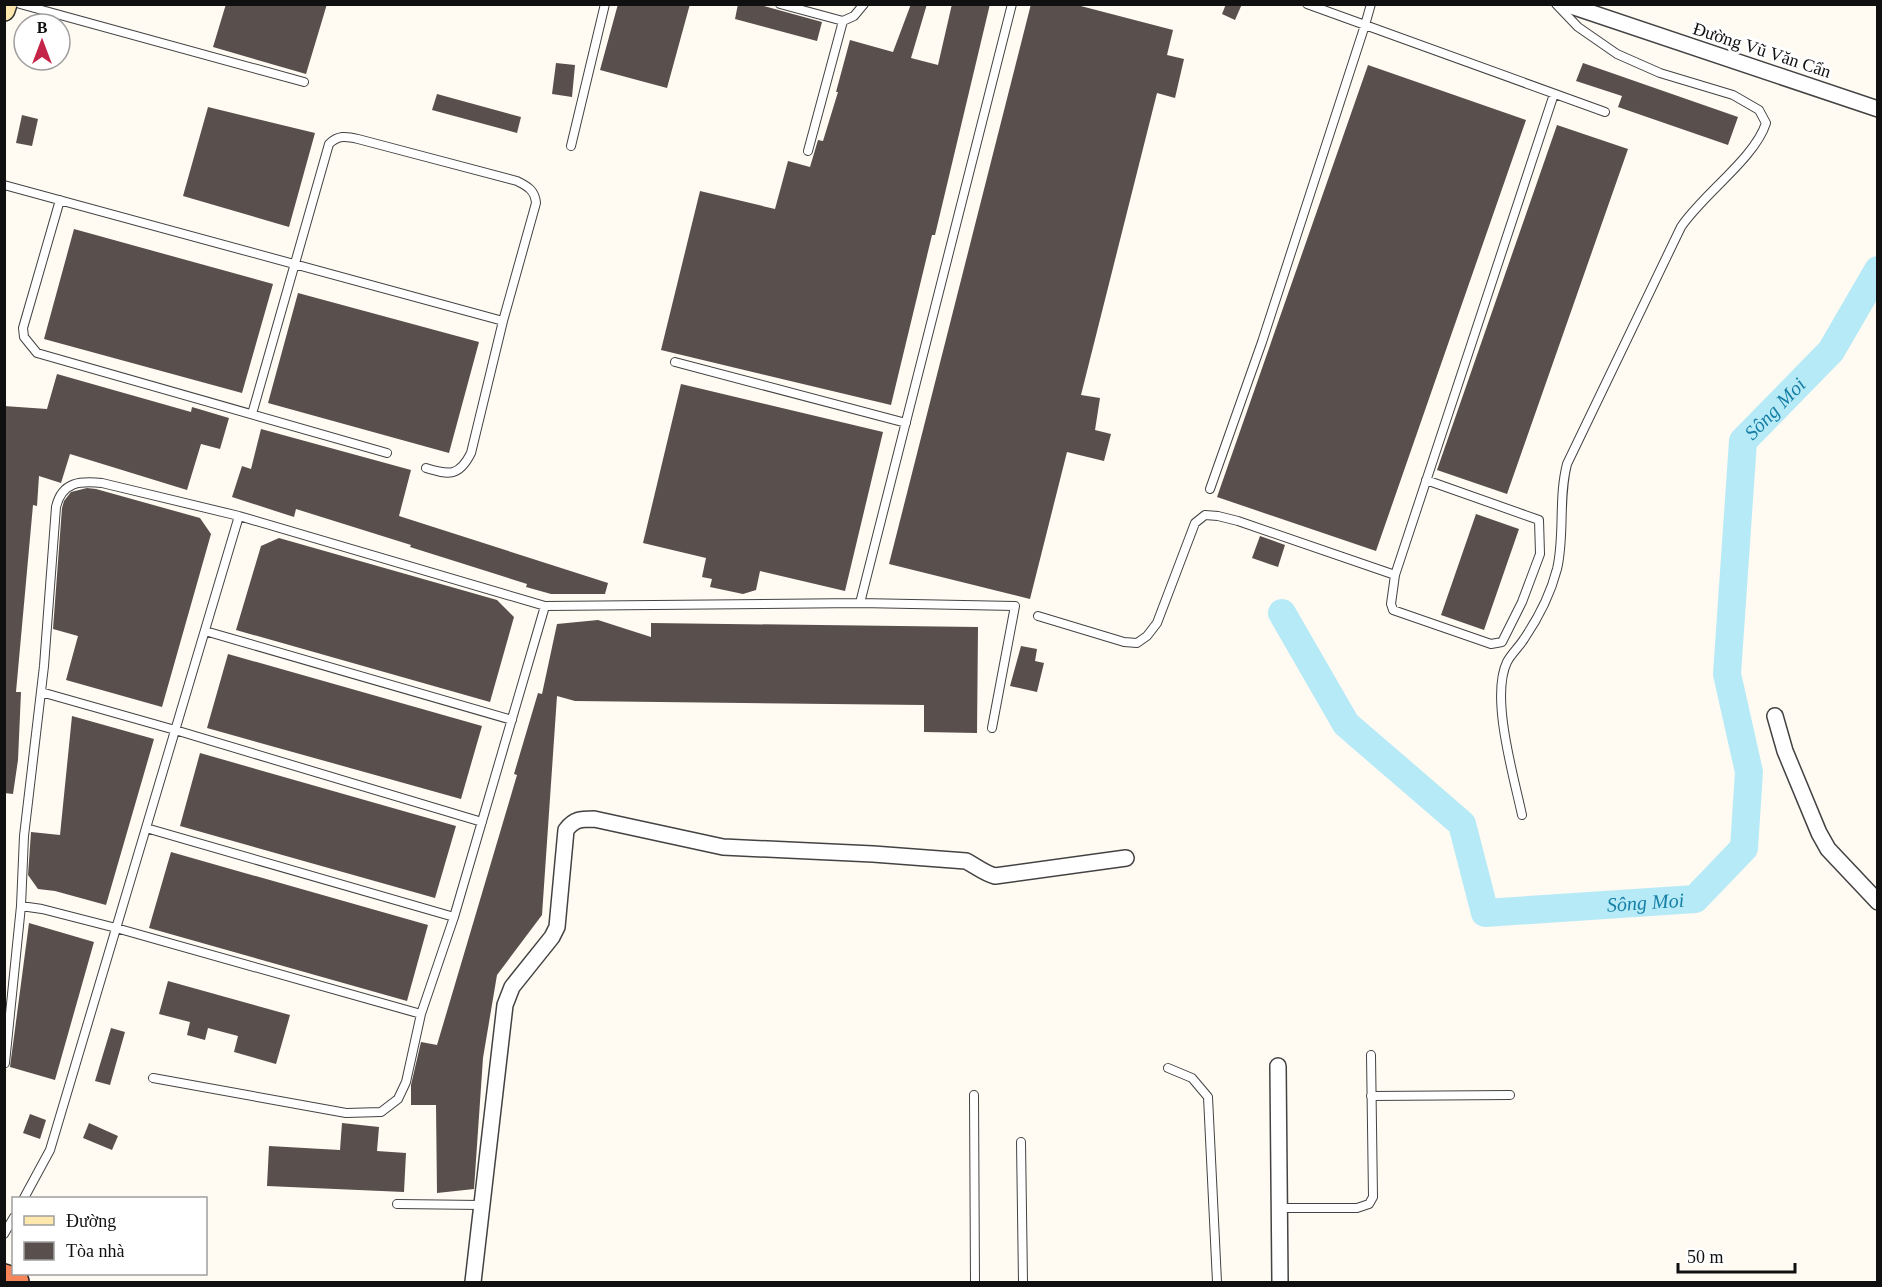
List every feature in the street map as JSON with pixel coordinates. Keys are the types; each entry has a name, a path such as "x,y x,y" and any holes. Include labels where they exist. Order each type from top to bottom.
{"highway":[{"path":"4,1278 15,1282"}],"street":[{"path":"4,10 6,4"},
{"name":"Đường Vũ Văn Cẩn","path":"1565,4 1878,109"},
{"path":"1775,716 1785,752 1827,849 1878,902"},
{"path":"473,1282 504,1005 512,987 552,937 557,927 566,830 571,823 580,819 594,819 723,847 966,861 985,873 995,876 1126,858"},
{"path":"1278,1066 1280,1282"}],"lane":[{"path":"20,4 48,12"},
{"path":"571,146 605,4"},
{"path":"780,4 843,21 854,15 864,4"},
{"path":"860,603 1012,4"},
{"path":"1307,4 1605,112"},
{"path":"1210,489 1262,342 1371,4"},
{"path":"1522,815 1502,715 1503,677 1508,661 1533,626 1550,592 1559,555 1562,484 1567,464 1681,227 1692,211 1738,164 1762,135 1766,123 1759,110 1733,95 1660,73 1617,54 1578,27 1556,4"},
{"path":"72,19 304,82"},
{"path":"807,151 843,21"},
{"path":"1426,480 1539,520 1540,554 1522,602 1502,642 1491,644 1393,610 1391,604 1395,575 1426,480 1554,94"},
{"path":"252,414 329,144 335,138 347,136 494,175 527,186 533,191 536,203 503,321 471,453 465,464 456,472 446,474 426,468"},
{"path":"4,185 503,321"},
{"path":"60,200 23,328 24,337 37,353 387,453"},
{"path":"675,362 906,423"},
{"path":"5,1063 21,906 24,836 41,692 56,507 58,499 74,483 82,481 102,483 239,516 545,606 860,603 1015,606 992,728"},
{"path":"1038,616 1124,642 1137,643 1147,636 1157,623 1195,523 1205,515 1238,521 1395,575"},
{"path":"25,1197 50,1150 239,516"},
{"path":"153,1078 346,1113 381,1112 398,1099 406,1082 421,1014 454,917 545,606"},
{"path":"205,631 512,720"},
{"path":"41,692 482,822"},
{"path":"146,828 454,917"},
{"path":"21,906 42,909 116,928 421,1014"},
{"path":"1280,1208 1357,1208 1369,1204 1373,1197 1371,1054"},
{"path":"1168,1068 1192,1078 1208,1097 1217,1282"},
{"path":"974,1095 975,1282"},
{"path":"1371,1096 1510,1095"},
{"path":"1021,1142 1023,1282"},
{"path":"397,1204 481,1205"},
{"path":"4,1234 12,1220"}],"building":[{"path":"226,4 327,4 306,74 213,47"},
{"path":"618,4 690,4 667,88 600,70"},
{"path":"738,4 757,4 822,22 817,41 735,19"},
{"path":"911,4 927,4 911,58 938,65 952,4 990,4 935,235 932,235 891,405 661,350 700,191 775,209 788,161 810,167 818,140 823,141 838,92 836,92 850,40 893,52"},
{"path":"1031,4 1073,4 1173,30 1167,55 1184,59 1175,98 1157,93 1081,395 1100,398 1095,430 1111,434 1104,461 1067,452 1030,599 889,564"},
{"path":"1226,4 1242,4 1235,20 1222,14"},
{"path":"556,63 575,65 572,97 552,94"},
{"path":"1583,63 1738,117 1728,145 1618,107 1622,96 1576,81"},
{"path":"1368,65 1526,120 1376,551 1217,497"},
{"path":"437,94 521,117 517,133 432,110"},
{"path":"208,107 315,133 289,227 183,196"},
{"path":"22,115 38,119 32,146 16,143"},
{"path":"1557,125 1628,149 1507,494 1437,470"},
{"path":"74,229 273,284 242,393 44,339"},
{"path":"298,293 479,342 449,453 268,403"},
{"path":"57,374 191,412 192,407 229,418 220,449 201,444 187,490 70,454 61,483 39,476 37,506 33,505 16,692 21,692 18,760 13,794 4,793 4,406 47,409"},
{"path":"681,384 883,432 845,591 760,571 756,590 743,594 710,587 712,579 702,577 706,558 643,543"},
{"path":"261,429 411,470 399,516 608,583 605,594 551,594 526,587 527,584 410,547 411,545 296,509 294,517 232,497 242,466 251,469"},
{"path":"87,488 200,518 211,534 162,707 66,680 78,636 53,629 62,508 71,492"},
{"path":"1476,514 1519,529 1484,630 1441,615"},
{"path":"1260,536 1285,545 1278,567 1252,558"},
{"path":"279,538 497,600 514,617 490,702 236,630 261,546"},
{"path":"598,620 651,637 651,623 978,627 977,733 924,732 924,705 575,701 557,696 542,915 497,975 483,1058 474,1189 437,1193 436,1105 411,1105 411,1085 421,1042 437,1045 517,775 514,774 538,693 542,694 557,624"},
{"path":"1021,646 1037,649 1035,661 1044,663 1037,692 1010,686"},
{"path":"228,654 482,726 461,799 207,728"},
{"path":"72,716 154,739 106,905 55,891 38,889 28,875 31,832 60,835"},
{"path":"200,753 456,826 435,898 180,826"},
{"path":"171,852 428,925 407,1001 149,928"},
{"path":"29,923 94,942 55,1080 10,1067"},
{"path":"168,981 290,1015 276,1064 234,1052 238,1036 208,1028 205,1040 187,1035 190,1022 159,1014"},
{"path":"111,1028 125,1032 110,1085 95,1081"},
{"path":"30,1114 46,1120 40,1139 23,1133"},
{"path":"89,1123 118,1136 112,1150 83,1138"},
{"path":"342,1123 379,1127 377,1151 406,1153 404,1192 267,1186 269,1146 340,1150"}],"waterway":[{"name":"Sông Moi","path":"1282,613 1346,724 1462,824 1485,913 1695,899 1744,848 1749,772 1727,674 1743,441 1831,351 1878,270"}]}
